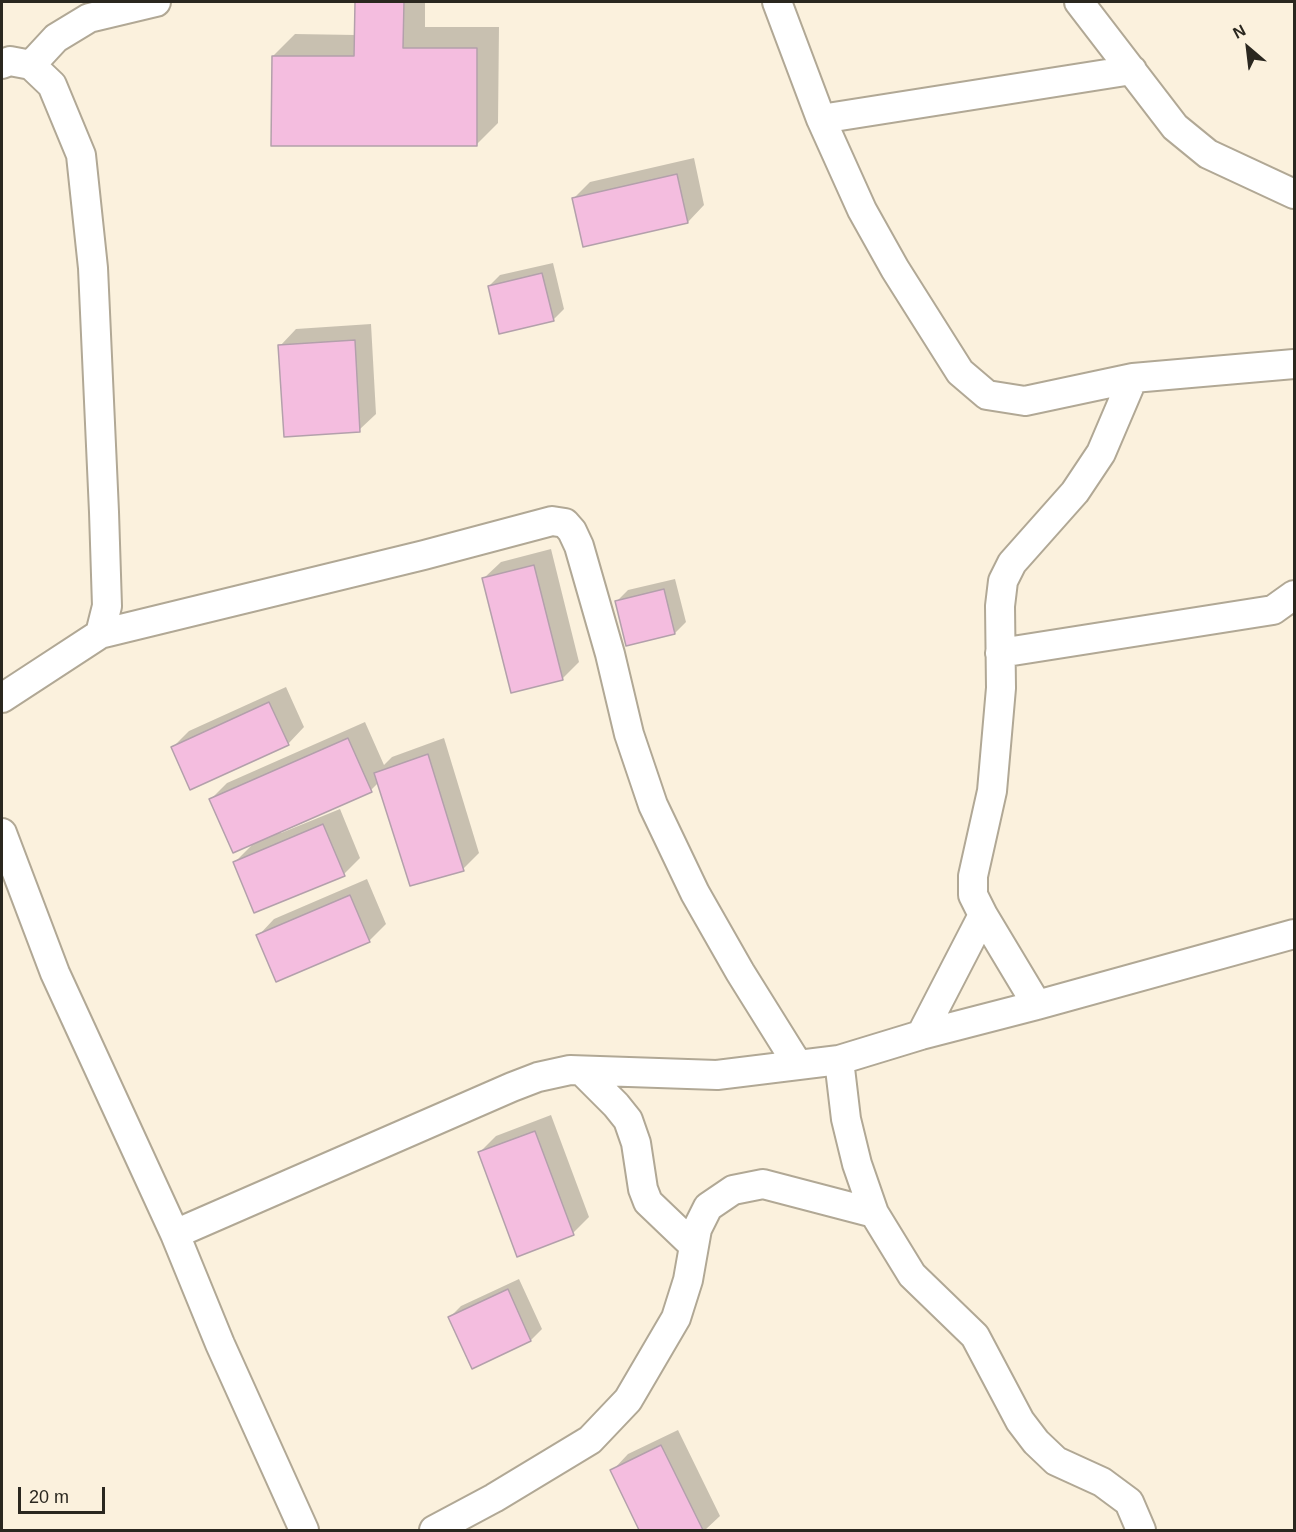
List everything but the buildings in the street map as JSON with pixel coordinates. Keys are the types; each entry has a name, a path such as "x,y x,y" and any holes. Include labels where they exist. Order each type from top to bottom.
{"street":[{"path":"32,65 56,39 89,18 156,2"},
{"path":"777,2 821,119 862,210 895,269 960,372 987,395 1025,401 1133,378 1294,364"},
{"path":"1079,2 1175,128 1208,154 1294,194"},
{"path":"2,64 10,61 32,65 52,85 81,155 93,268 104,512 107,606 100,634"},
{"path":"821,119 1132,70"},
{"path":"1037,1005 973,895 973,876 993,791 1001,688 1000,606 1003,581 1012,563 1074,492 1101,453 1133,378"},
{"path":"2,698 100,634 552,521 564,523 572,531 579,546 610,654 629,734 653,805 695,893 740,972 798,1065"},
{"path":"1000,653 1273,610 1294,595"},
{"path":"2,833 55,972 175,1234 220,1344 304,1530"},
{"path":"921,1035 983,915"},
{"path":"175,1234 512,1086 538,1077 570,1070 717,1075 839,1060 921,1035 1294,934"},
{"path":"839,1060 846,1119 857,1164 874,1213 912,1275 975,1336 1020,1421 1036,1442 1056,1461 1102,1482 1129,1502 1141,1530"},
{"path":"582,1071 628,1120 636,1143 643,1188 648,1202 693,1246"},
{"path":"434,1530 494,1498 590,1440 627,1400 676,1318 688,1280 696,1229 708,1207 733,1190 763,1185 874,1213"}]}
